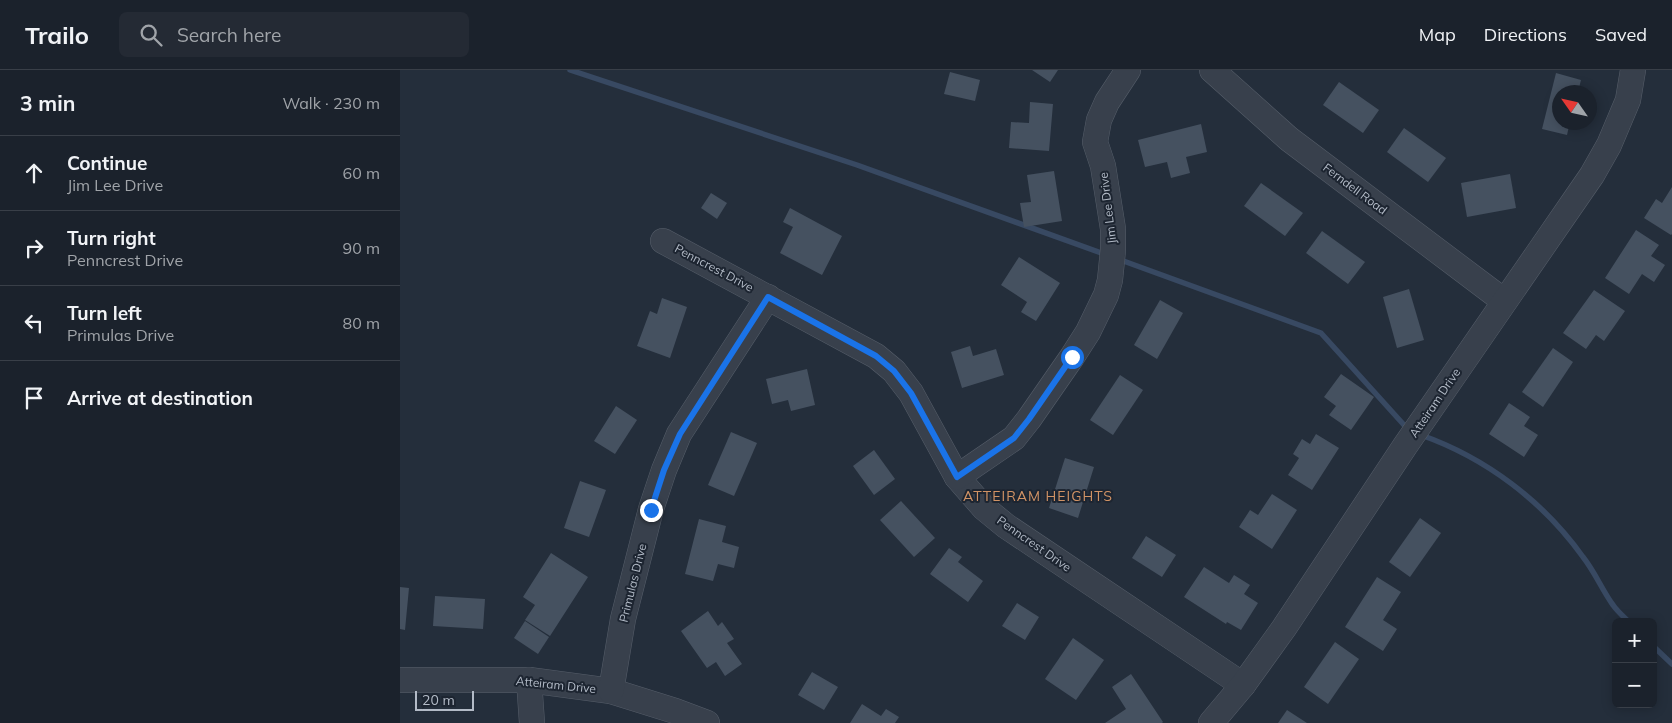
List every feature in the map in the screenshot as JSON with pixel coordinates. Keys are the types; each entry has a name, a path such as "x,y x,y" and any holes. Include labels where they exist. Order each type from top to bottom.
{"street":[{"name":"Jim Lee Drive","path":"957,477 1014,438 1083,340 1106,295 1110,280 1113,229 1103,166 1095,142 1099,120 1112,94 1128,70"},
{"name":"Ferndell Road","path":"1212,70 1289,138 1504,301"},
{"name":"Atteiram Drive","path":"1211,723 1243,685 1284,628 1504,301 1582,191 1609,145 1628,100 1633,70"},
{"name":"Penncrest Drive","path":"663,241 876,356 894,371 911,393 957,477 984,508 1006,526 1243,685"},
{"name":"Primulas Drive","path":"611,691 623,619 651,510 664,470 680,434 768,297"},
{"name":"Atteiram Drive","path":"400,680 529,680 611,691 707,723"},
{"path":"529,680 532,723"}],"building":[{"path":"1032,70 1058,70 1050,82"},
{"path":"950,72 980,80 975,101 944,94"},
{"path":"1556,73 1581,80 1580,85 1553,85"},
{"path":"1339,82 1379,110 1363,133 1323,105"},
{"path":"1552,89 1552,130 1568,130 1567,135 1542,129"},
{"path":"1030,102 1053,104 1049,151 1009,148 1011,122 1029,123"},
{"path":"1201,124 1207,152 1186,157 1190,173 1171,178 1167,162 1145,167 1138,140"},
{"path":"1404,128 1446,158 1428,182 1387,152"},
{"path":"1054,171 1062,221 1024,227 1020,203 1031,202 1027,175"},
{"path":"1510,174 1516,208 1467,217 1461,183"},
{"path":"1261,183 1303,213 1285,236 1244,206"},
{"path":"1672,187 1671,235 1644,218 1656,199 1662,203"},
{"path":"711,193 727,203 717,219 701,208"},
{"path":"790,208 842,236 822,275 780,253 793,227 783,222"},
{"path":"1636,230 1659,245 1651,256 1665,265 1654,282 1642,274 1629,294 1605,278"},
{"path":"1322,231 1365,262 1348,284 1306,253"},
{"path":"1019,257 1060,283 1036,321 1021,312 1027,302 1001,285"},
{"path":"1409,289 1424,340 1397,348 1383,297"},
{"path":"1594,290 1625,311 1604,341 1596,335 1586,349 1563,333"},
{"path":"662,298 687,307 670,358 637,346 650,311 657,314"},
{"path":"1160,300 1183,313 1157,359 1134,345"},
{"path":"970,346 973,356 996,349 1004,375 962,388 951,352"},
{"path":"1553,348 1573,362 1543,407 1522,392"},
{"path":"807,369 815,405 791,411 788,400 772,404 766,379"},
{"path":"1341,374 1374,397 1351,430 1329,415 1336,406 1324,397"},
{"path":"1120,375 1143,390 1113,435 1090,420"},
{"path":"1509,403 1530,417 1524,426 1538,435 1524,457 1489,434"},
{"path":"616,406 637,420 615,454 594,441"},
{"path":"731,432 757,443 734,496 708,485"},
{"path":"1316,434 1339,448 1312,490 1288,475 1299,458 1293,454 1302,439 1310,444"},
{"path":"874,450 895,479 874,495 853,466"},
{"path":"1065,458 1094,467 1078,518 1049,508"},
{"path":"580,481 606,490 589,537 564,528"},
{"path":"1272,494 1297,510 1272,549 1239,527 1250,510 1258,515"},
{"path":"901,501 935,538 914,557 880,520"},
{"path":"1420,518 1441,533 1410,577 1389,562"},
{"path":"699,519 726,526 722,542 739,547 734,568 718,564 713,581 685,574"},
{"path":"1146,536 1176,555 1162,577 1132,558"},
{"path":"949,548 962,557 958,562 983,581 968,602 930,574"},
{"path":"551,553 588,577 550,636 525,620 535,605 523,597"},
{"path":"1204,567 1229,583 1234,575 1250,585 1244,594 1258,603 1241,630 1227,622 1226,624 1184,597"},
{"path":"1377,577 1401,592 1383,620 1397,629 1383,651 1345,627"},
{"path":"400,587 409,588 405,630 400,629"},
{"path":"435,596 485,599 483,629 433,626"},
{"path":"1017,603 1039,617 1025,640 1002,626"},
{"path":"708,611 718,626 722,622 734,639 727,643 742,664 725,676 716,662 707,668 681,631"},
{"path":"525,621 549,637 538,654 514,638"},
{"path":"1073,638 1104,660 1076,700 1045,679"},
{"path":"1335,642 1359,659 1328,704 1304,687"},
{"path":"812,672 838,687 824,710 798,695"},
{"path":"1131,674 1162,723 1105,723 1126,709 1112,687"},
{"path":"862,704 881,716 886,709 899,717 895,723 850,723"},
{"path":"1287,710 1307,723 1278,723"}],"waterway":[{"path":"570,70 857,165 1107,255"},
{"path":"1118,259 1321,333 1404,425 1411,429"},
{"path":"1421,435 1468,456 1490,469 1531,500 1567,537 1587,563 1613,605 1625,618"},
{"path":"1657,650 1672,664"}],"district":[{"name":"ATTEIRAM HEIGHTS","path":"1038,496"}],"route":[{"path":"651,510 664,470 680,434 768,297 876,356 894,371 911,393 957,477 1014,438 1072,357"}]}
